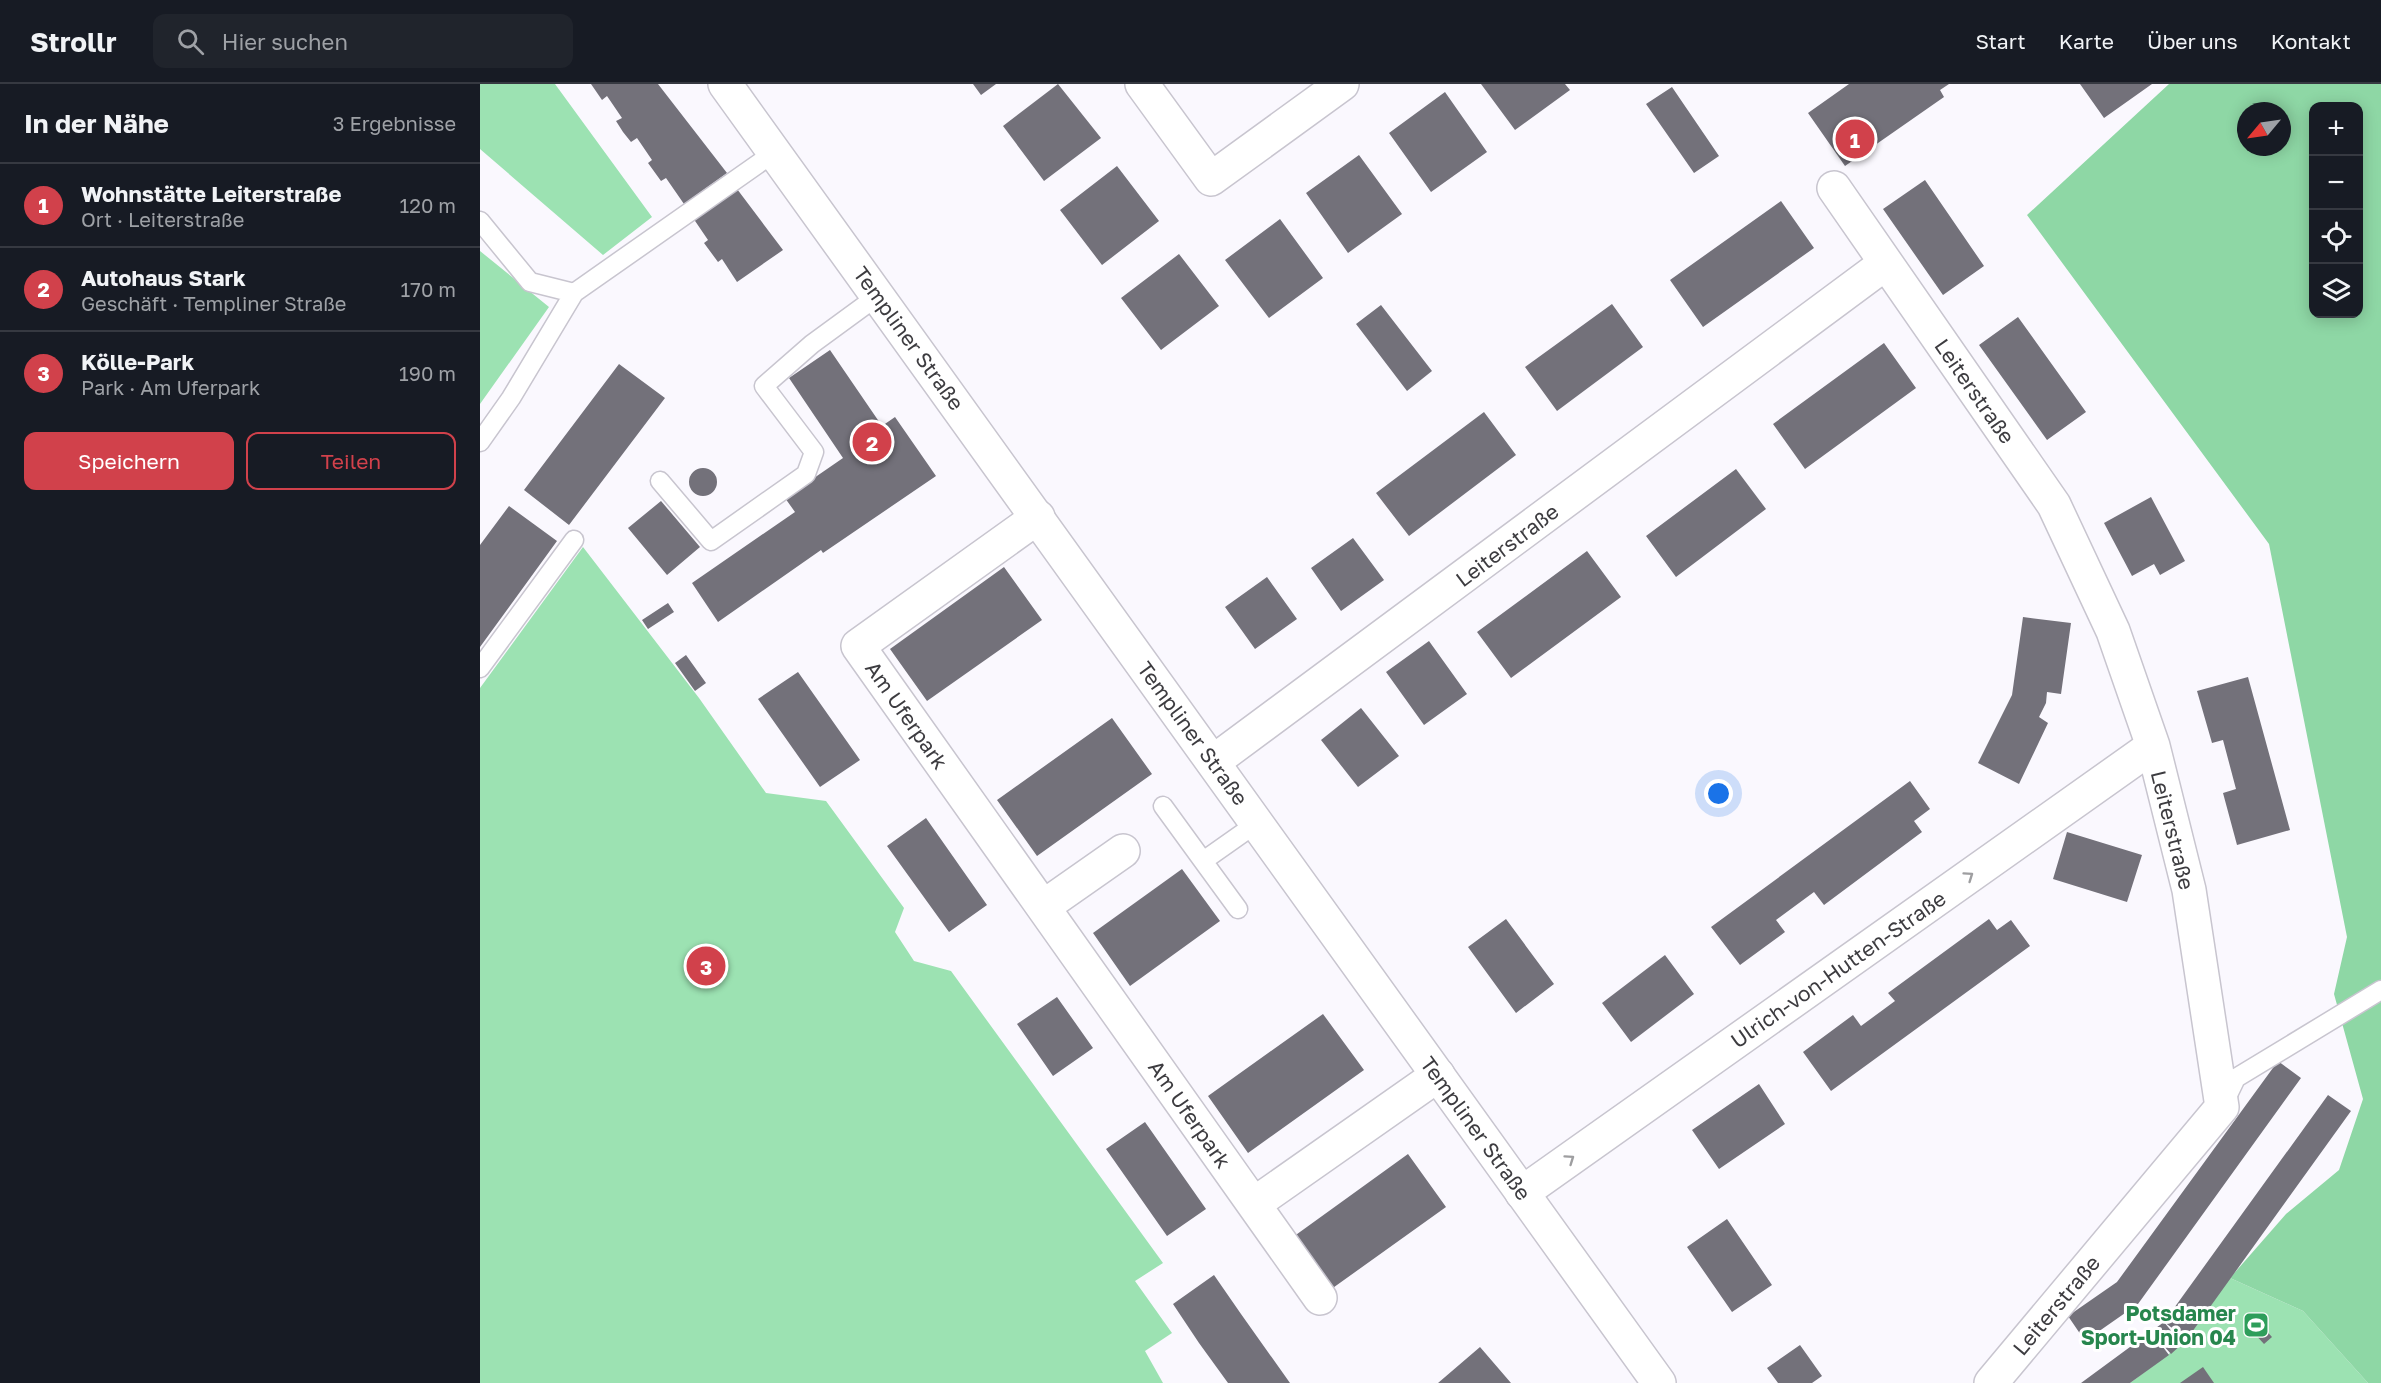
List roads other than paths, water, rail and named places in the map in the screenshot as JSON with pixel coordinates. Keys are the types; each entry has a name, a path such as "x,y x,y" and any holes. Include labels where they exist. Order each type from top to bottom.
{"street":[{"name":"Templiner Straße","path":"725,84 1659,1383"},
{"path":"1142,84 1211,179 1342,84"},
{"name":"Leiterstraße","path":"1834,188 2054,505 2113,631 2153,746 2189,890 2222,1107 1991,1383"},
{"name":"Leiterstraße","path":"1214,762 1886,263"},
{"name":"Am Uferpark","path":"1038,517 858,646 1320,1298"},
{"name":"Ulrich-von-Hutten-Straße","path":"1522,1193 2153,746"},
{"path":"1043,907 1123,851"},
{"path":"1254,1204 1438,1075"}],"lane":[{"path":"480,442 511,398 574,293 775,152"},
{"path":"480,221 530,282 574,293"},
{"path":"660,481 711,541 806,474 814,452 764,386 812,344 879,296"},
{"path":"480,669 574,540"},
{"path":"1163,806 1238,909"},
{"path":"1203,861 1257,823"},
{"path":"2222,1107 2236,1078 2381,990"}],"place":[{"name":"Wohnstätte Leiterstraße","path":"1855,139"},
{"name":"Autohaus Stark","path":"872,442"},
{"name":"Kölle-Park","path":"706,966"},
{"name":"Potsdamer Sport-Union 04","path":"2256,1325"}]}
